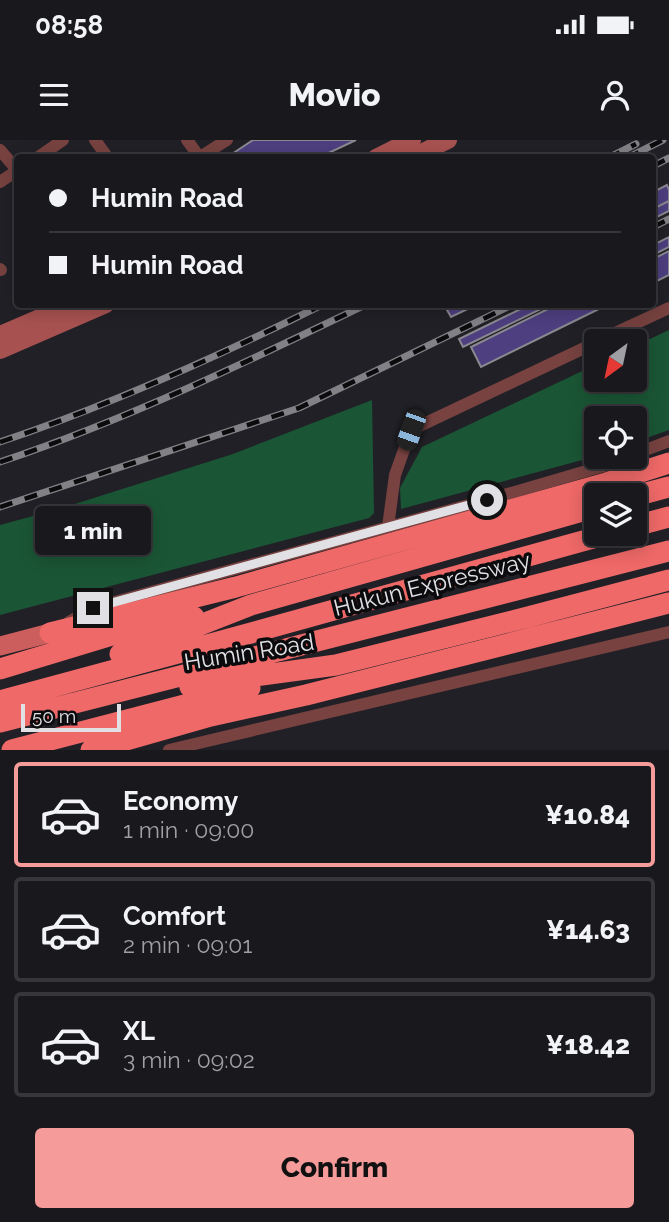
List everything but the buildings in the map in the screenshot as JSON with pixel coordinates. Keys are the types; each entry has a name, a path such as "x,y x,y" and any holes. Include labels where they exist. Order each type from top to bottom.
{"highway":[{"path":"50,633 236,587 580,491 669,463"},
{"path":"647,493 669,487"},
{"name":"Humin Road","path":"136,639 584,511"},
{"path":"647,523 669,517"},
{"name":"Hukun Expressway","path":"0,701 584,541"},
{"name":"Hukun Expressway","path":"207,675 329,638 669,551"},
{"name":"Humin Road","path":"0,737 207,675 336,665 669,580"},
{"path":"0,686 136,639 236,587"},
{"path":"92,750 211,716 306,695 669,603"},
{"path":"0,670 80,645 322,612"},
{"path":"12,750 336,665"},
{"path":"0,722 99,696 207,675"},
{"path":"224,695 306,695"}],"main road":[{"path":"0,646 50,633"}],"street":[{"path":"43,154 63,140"},
{"path":"187,140 198,154"},
{"path":"205,154 228,140"},
{"path":"384,154 412,140"},
{"path":"419,154 448,140"},
{"path":"0,150 14,167"},
{"path":"624,329 669,307"},
{"path":"0,335 63,308"},
{"path":"0,350 97,308"},
{"path":"388,527 395,475 411,430 584,348"},
{"path":"647,449 669,440"},
{"path":"50,633 93,608 592,469"},
{"path":"169,750 669,632"}],"green space":[{"path":"669,330 669,430 647,438 647,406 584,406 584,460 401,509 400,488 422,447 584,370 584,392 648,392 648,340"},
{"path":"372,400 374,513 369,518 0,615 0,525 233,454"}],"railway":[{"path":"635,154 663,140"},
{"path":"616,154 636,144"},
{"path":"656,164 669,158"},
{"path":"656,226 669,219"},
{"path":"0,442 164,379 316,308"},
{"path":"0,462 140,409 358,308"},
{"path":"0,507 299,408 506,308"}],"route":[{"path":"93,608 487,500"}]}
